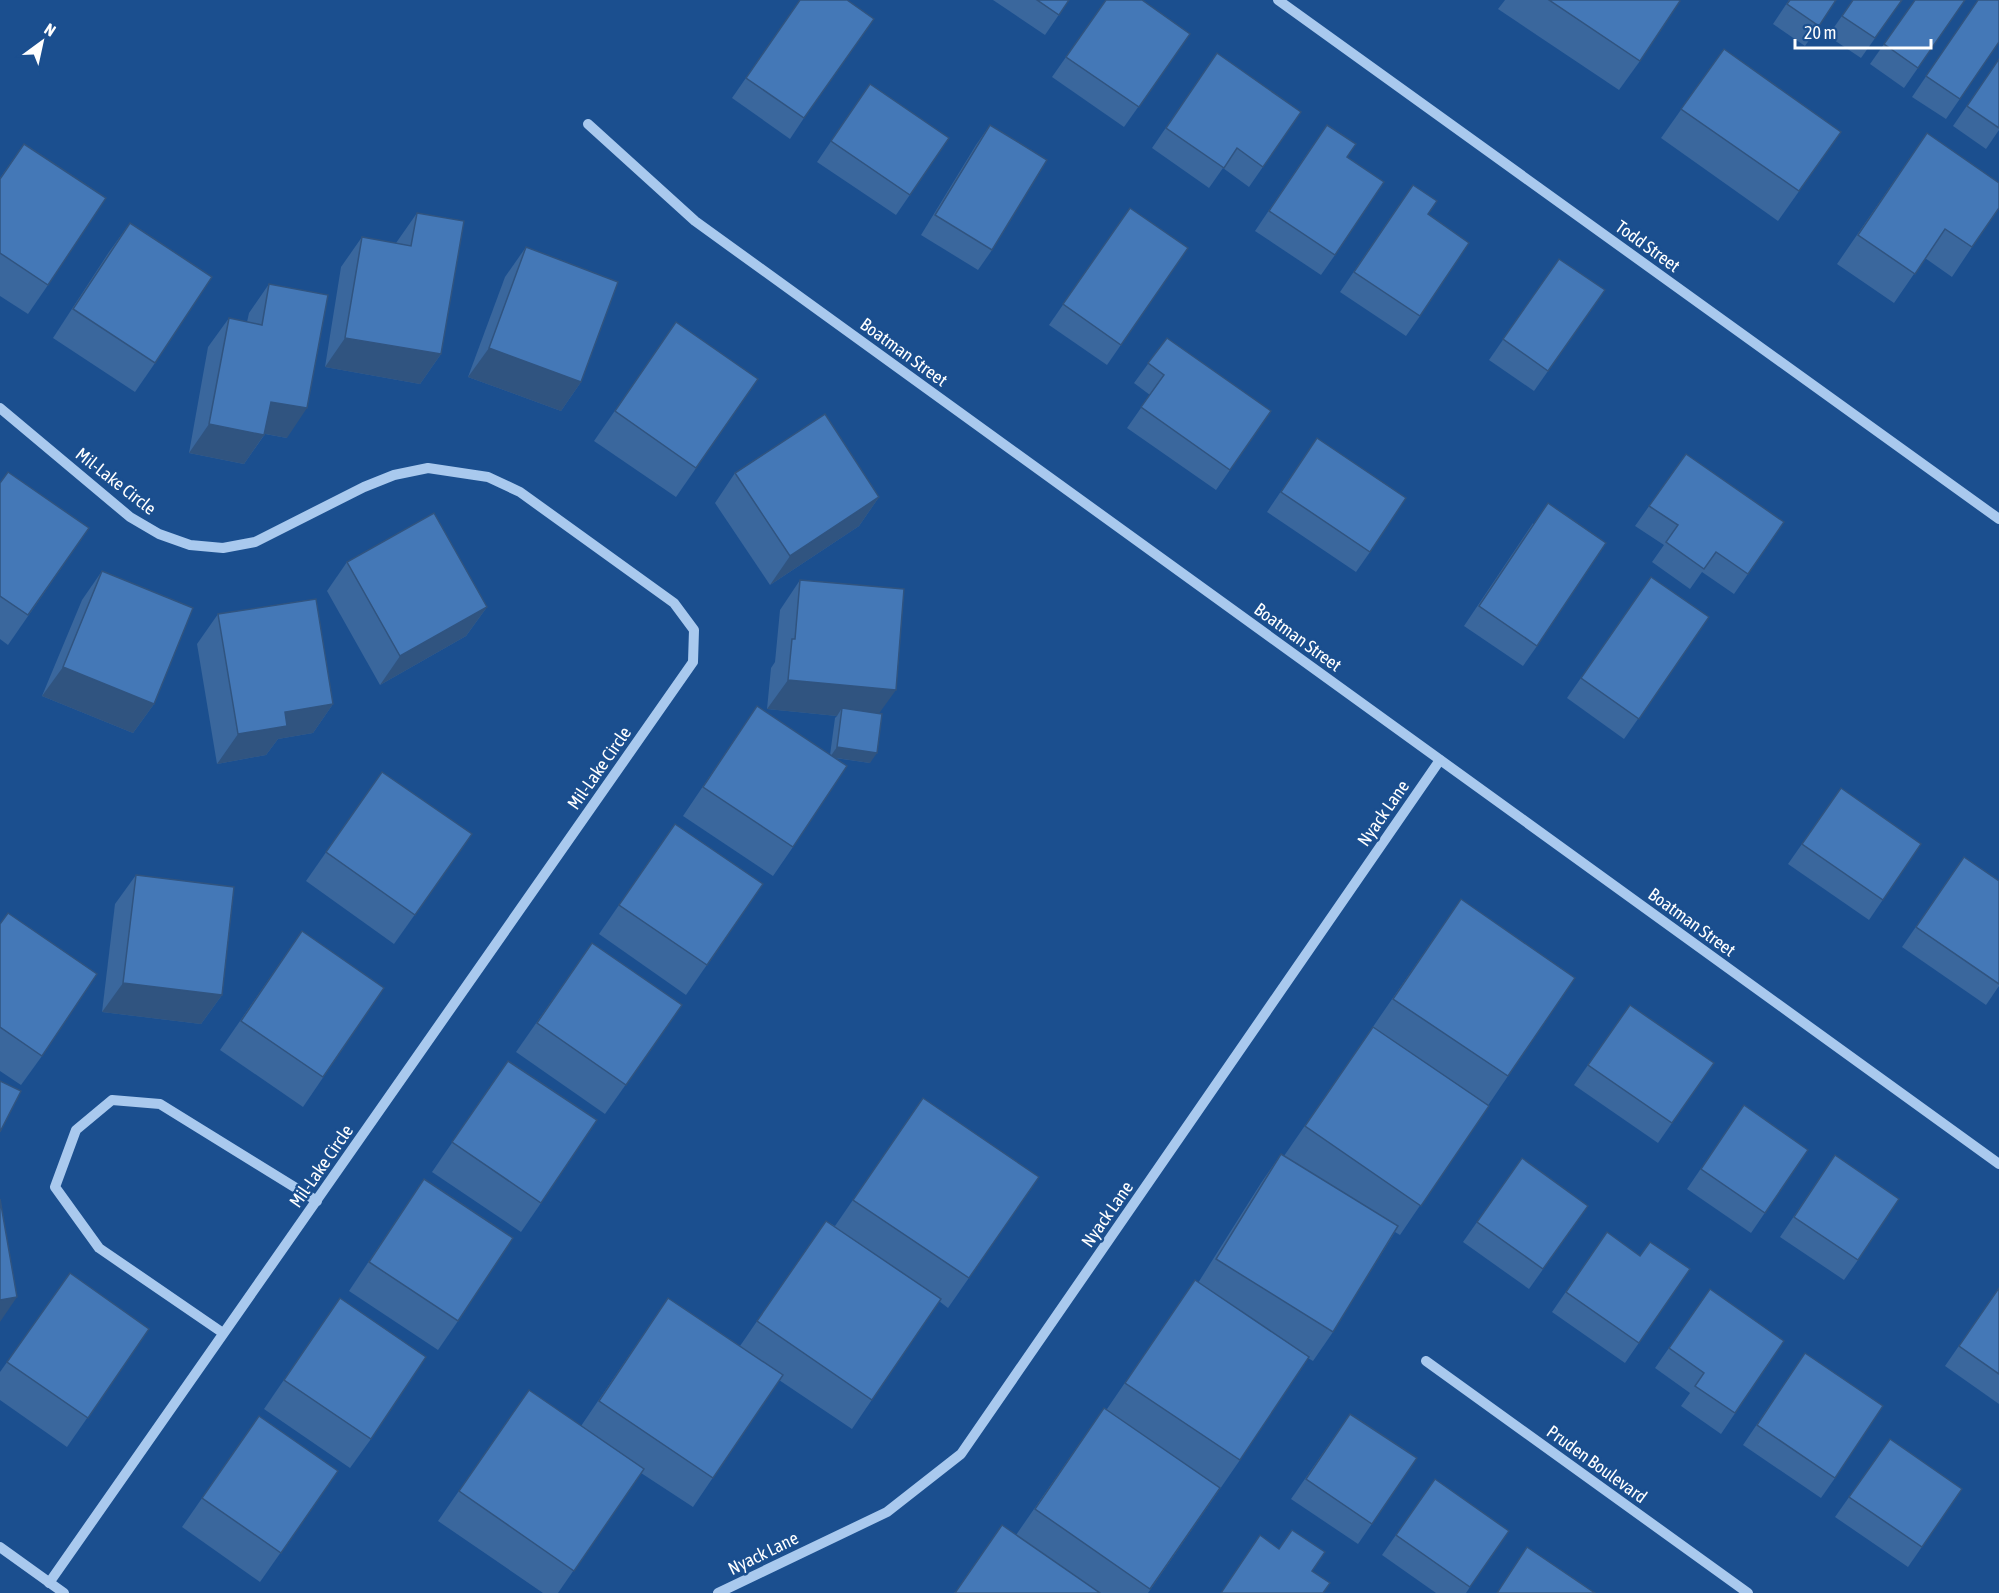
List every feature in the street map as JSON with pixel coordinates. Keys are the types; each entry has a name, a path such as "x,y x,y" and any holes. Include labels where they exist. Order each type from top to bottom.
{"street":[{"name":"Todd Street","path":"1278,0 1999,519"},
{"name":"Boatman Street","path":"588,124 695,221 1999,1164"},
{"name":"Mil-Lake Circle","path":"0,408 130,517 159,534 190,545 222,548 255,542 364,487 393,475 428,468 488,477 520,492 674,603 694,630 693,662 50,1582"},
{"name":"Nyack Lane","path":"718,1593 887,1512 961,1454 1440,760"},
{"path":"223,1334 99,1248 55,1187 76,1130 112,1100 160,1104 317,1201"},
{"name":"Pruden Boulevard","path":"1426,1361 1748,1593"},
{"path":"0,1547 64,1593"}],"building":[{"path":"800,0 847,0 874,19 804,118 746,78"},
{"path":"1037,0 1069,0 1059,15"},
{"path":"1106,0 1142,0 1190,34 1139,107 1066,57"},
{"path":"1549,0 1679,0 1680,1 1640,61"},
{"path":"1790,0 1836,0 1819,26 1787,4"},
{"path":"1853,0 1902,0 1875,38 1842,16"},
{"path":"1915,0 1965,0 1918,68 1884,44"},
{"path":"1978,0 1999,0 1999,42 1960,99 1926,76"},
{"path":"1724,49 1841,132 1799,191 1681,109"},
{"path":"1217,53 1301,112 1263,167 1237,148 1224,168 1166,128"},
{"path":"1999,59 1999,128 1967,106"},
{"path":"870,84 949,138 910,195 831,141"},
{"path":"990,125 1047,160 992,250 935,215"},
{"path":"1327,125 1356,144 1347,157 1384,182 1335,255 1269,211"},
{"path":"1927,133 1999,183 1999,208 1972,247 1945,229 1915,274 1858,235"},
{"path":"24,144 106,198 48,285 0,253 0,179"},
{"path":"1413,185 1437,201 1428,214 1469,243 1420,316 1354,272"},
{"path":"1130,208 1188,248 1121,345 1063,304"},
{"path":"417,213 464,221 441,354 345,338 362,237 411,246"},
{"path":"130,223 212,277 155,363 73,309"},
{"path":"526,247 618,282 581,382 489,348"},
{"path":"1559,259 1605,290 1548,371 1503,339"},
{"path":"269,284 328,295 307,408 271,402 264,435 209,424 229,318 262,325"},
{"path":"676,322 758,379 696,468 615,411"},
{"path":"1167,338 1271,411 1230,470 1141,407 1164,375 1148,363"},
{"path":"825,414 879,497 790,556 735,473"},
{"path":"1317,438 1406,498 1370,552 1281,492"},
{"path":"1686,454 1784,522 1748,574 1716,552 1704,569 1666,542 1678,525 1649,506"},
{"path":"8,472 89,528 28,615 0,596 0,483"},
{"path":"1548,503 1606,543 1537,646 1479,606"},
{"path":"434,513 487,607 400,656 347,562"},
{"path":"102,571 193,608 154,704 63,667"},
{"path":"1651,577 1709,617 1639,719 1581,678"},
{"path":"800,580 904,589 896,690 788,680 792,639 795,639"},
{"path":"316,599 333,704 285,712 287,726 238,734 218,614"},
{"path":"757,706 847,766 793,847 703,787"},
{"path":"842,708 882,714 877,753 837,747"},
{"path":"382,772 472,834 415,915 326,852"},
{"path":"1841,788 1921,844 1883,900 1802,844"},
{"path":"675,824 763,884 707,965 619,905"},
{"path":"1964,857 1999,881 1999,984 1916,927"},
{"path":"136,875 234,887 222,995 123,983"},
{"path":"1461,899 1575,978 1508,1076 1393,999"},
{"path":"8,913 97,974 42,1056 0,1027 0,924"},
{"path":"302,931 384,988 323,1077 241,1021"},
{"path":"592,943 682,1005 626,1085 537,1023"},
{"path":"1630,1005 1714,1063 1672,1123 1588,1065"},
{"path":"1373,1027 1489,1106 1421,1206 1305,1126"},
{"path":"508,1061 597,1120 541,1203 452,1142"},
{"path":"0,1081 21,1091 0,1132"},
{"path":"923,1098 1039,1177 969,1278 853,1200"},
{"path":"1744,1105 1808,1150 1765,1213 1701,1169"},
{"path":"1281,1154 1398,1226 1333,1332 1216,1259"},
{"path":"1835,1155 1899,1199 1858,1260 1794,1217"},
{"path":"1522,1158 1588,1206 1543,1269 1477,1222"},
{"path":"424,1179 513,1238 458,1321 369,1262"},
{"path":"0,1199 17,1297 0,1300"},
{"path":"826,1221 941,1299 872,1400 757,1321"},
{"path":"1607,1232 1640,1256 1650,1242 1690,1269 1639,1343 1566,1292"},
{"path":"70,1273 149,1329 88,1418 7,1362"},
{"path":"1195,1280 1309,1357 1240,1460 1125,1383"},
{"path":"1999,1288 1999,1374 1959,1346"},
{"path":"1710,1289 1784,1341 1735,1413 1695,1386 1704,1373 1669,1348"},
{"path":"340,1298 426,1357 371,1439 284,1380"},
{"path":"668,1298 783,1375 713,1478 599,1401"},
{"path":"1805,1353 1883,1406 1835,1478 1757,1425"},
{"path":"529,1390 644,1469 574,1571 459,1491"},
{"path":"1104,1408 1220,1488 1150,1589 1035,1509"},
{"path":"1350,1414 1417,1458 1372,1524 1306,1479"},
{"path":"259,1416 338,1471 281,1553 202,1498"},
{"path":"1890,1439 1962,1489 1922,1547 1849,1497"},
{"path":"1435,1479 1509,1531 1470,1587 1396,1535"},
{"path":"1002,1525 1100,1593 955,1593"},
{"path":"1292,1530 1325,1552 1312,1571 1330,1583 1323,1593 1221,1593 1260,1535 1279,1549"},
{"path":"1527,1547 1595,1593 1497,1593"}]}
